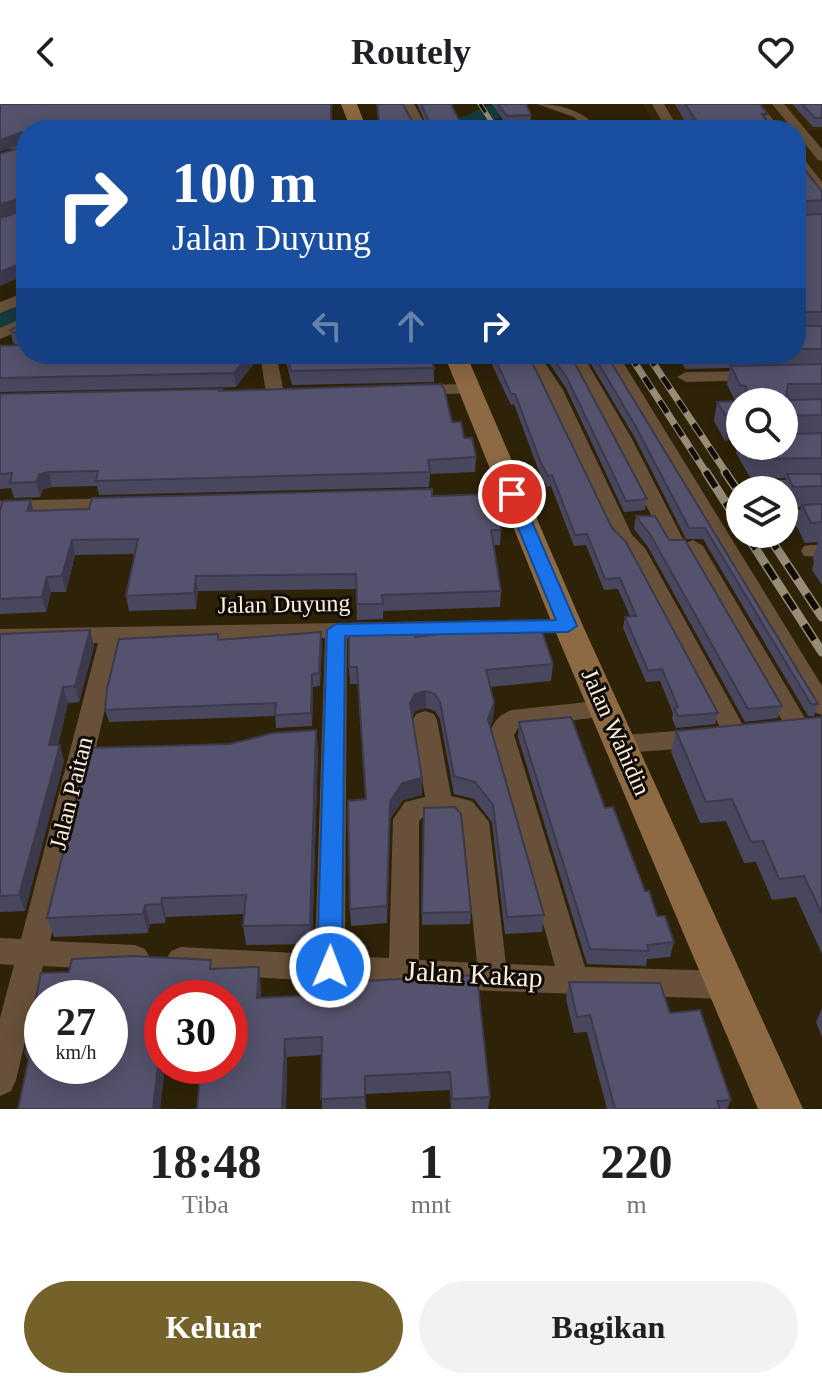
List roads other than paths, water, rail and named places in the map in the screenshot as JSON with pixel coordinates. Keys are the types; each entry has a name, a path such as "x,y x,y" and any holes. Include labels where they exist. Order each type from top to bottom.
{"street":[{"path":"543,104 578,115 583,120"},
{"path":"755,104 767,120"},
{"path":"778,104 791,120"},
{"path":"806,138 822,157"},
{"path":"806,170 822,191"},
{"path":"270,364 275,393"},
{"name":"Jalan Wahidin","path":"459,364 505,495 622,744 781,1109"},
{"path":"537,364 554,390 596,430 639,519"},
{"path":"579,364 592,387 596,430 639,519 684,546 811,728 622,744"},
{"path":"616,364 822,706"},
{"path":"686,377 777,375"},
{"path":"554,390 592,387"},
{"path":"395,390 470,389"},
{"path":"798,486 822,485"},
{"path":"0,507 140,504"},
{"path":"798,516 822,515"},
{"path":"639,519 623,538 635,548 737,736"},
{"name":"Jalan Duyung","path":"0,637 568,626"},
{"path":"330,967 336,630"},
{"name":"Jalan Paitan","path":"15,953 80,755 112,633"},
{"path":"573,978 502,735 503,728 512,719 606,709"},
{"path":"425,720 439,805"},
{"path":"305,738 334,736"},
{"path":"80,755 110,754"},
{"path":"404,971 406,819 414,809 439,805 463,808 476,822 493,978"},
{"path":"0,1080 15,953"},
{"name":"Jalan Kakap","path":"15,953 330,967 493,978 727,985"}],"waterway":[{"path":"474,120 512,104"},
{"path":"0,323 16,316"}],"railway":[{"path":"480,104 490,120"},
{"path":"636,364 707,474"},
{"path":"654,364 727,474"},
{"path":"706,472 726,503"},
{"path":"725,472 728,476"},
{"path":"755,548 822,652"},
{"path":"776,548 822,617"}]}
